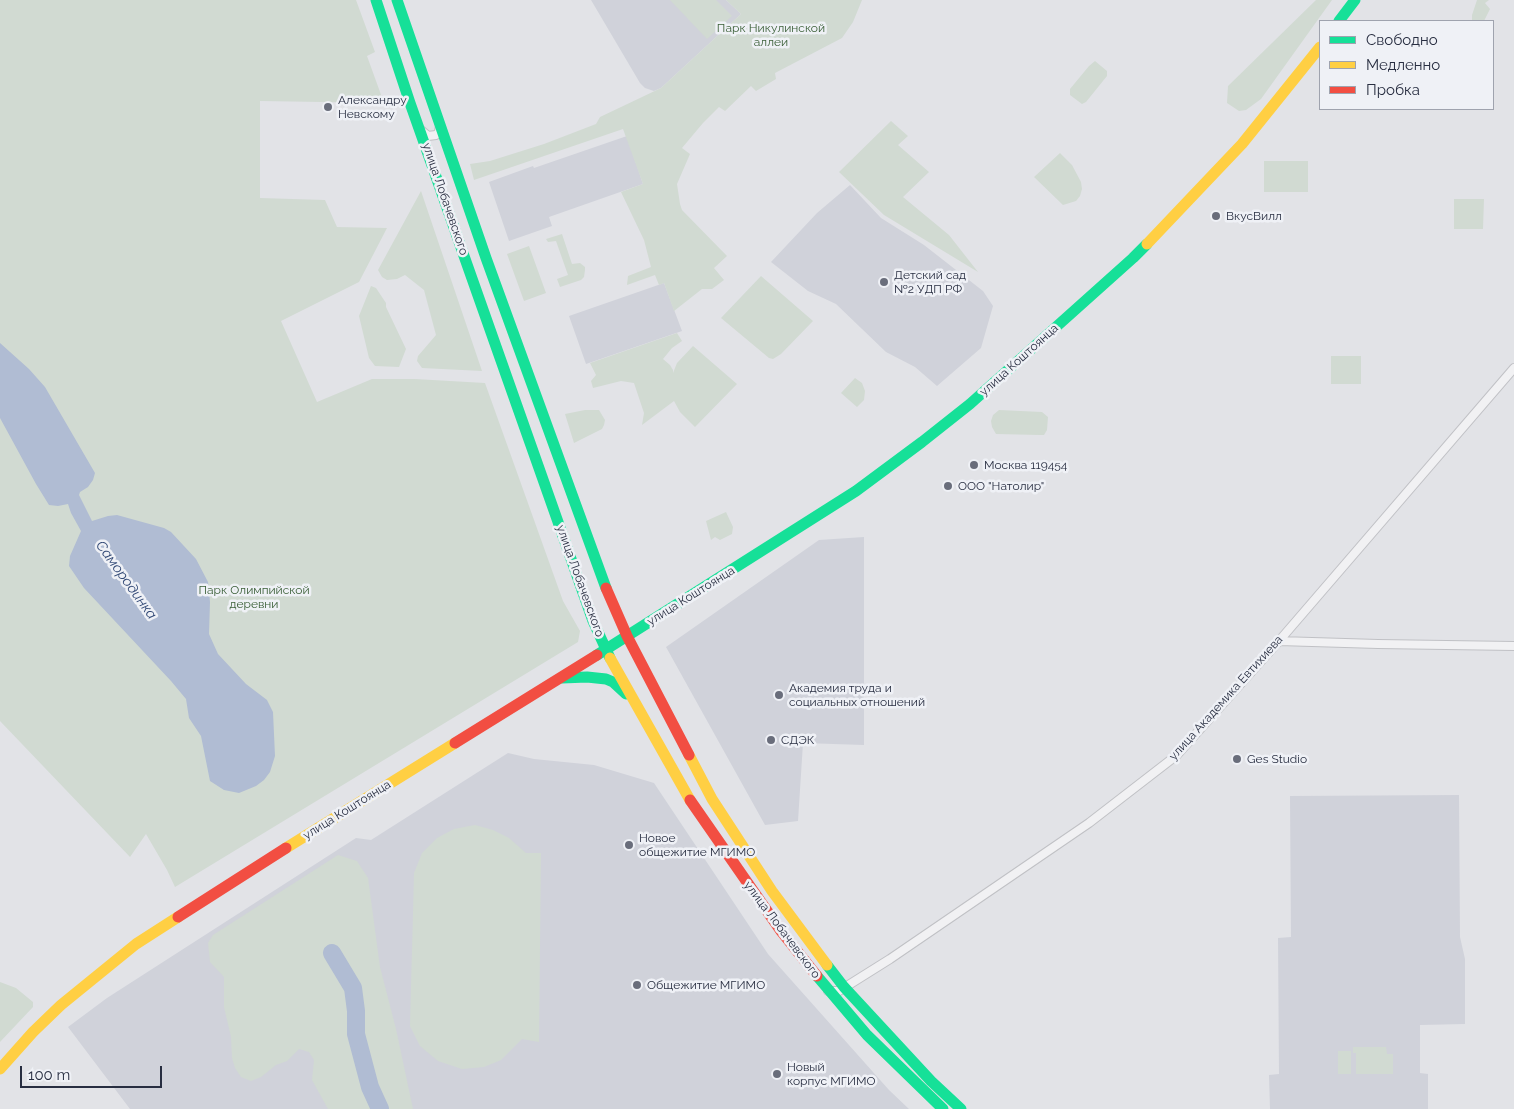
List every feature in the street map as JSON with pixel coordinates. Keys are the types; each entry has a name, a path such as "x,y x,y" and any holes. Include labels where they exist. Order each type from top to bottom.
{"main road":[{"name":"улица Лобачевского","path":"376,0 593,621 606,650 697,811 781,931 828,990 868,1035 943,1109"},
{"name":"улица Лобачевского","path":"397,0 584,530 615,611 627,636 712,799 772,891 844,987 920,1068 962,1109"},
{"path":"1340,20 1355,0"},
{"name":"улица Коштоянца","path":"0,1069 32,1032 61,1005 136,944 856,491 970,404 1133,258 1242,144 1319,48"},
{"path":"561,678 606,679 613,682 633,699"}],"street":[{"path":"420,128 428,136 436,135 440,128 439,121"},
{"name":"улица Академика Евтихиева","path":"828,990 839,990 890,959 1089,823 1177,755 1514,368"},
{"path":"1279,640 1514,646"}],"shaded area":[{"path":"591,0 726,0 741,14 661,88 654,91 645,88 640,83"},
{"path":"627,136 643,184 549,217 552,226 509,241 489,182"},
{"name":"Детский сад №2 УДП РФ","path":"850,185 881,218 924,245 983,291 993,306 981,348 937,386 915,367 886,352 836,304 808,291 771,262 817,213"},
{"path":"664,283 682,331 586,364 569,316"},
{"name":"Академия труда и социальных отношений","path":"864,537 864,745 803,743 798,821 765,825 666,647 819,540"},
{"path":"508,753 534,759 594,765 654,783 768,954 889,1090 909,1109 130,1109 68,1027 107,998 356,838 371,840"},
{"path":"1459,795 1460,937 1465,959 1465,1024 1420,1025 1420,1073 1428,1074 1428,1109 1270,1109 1269,1075 1279,1074 1278,938 1291,937 1290,796"}],"green space":[{"name":"Парк Олимпийской деревни","path":"0,0 356,0 375,52 367,56 384,103 260,101 260,198 325,200 337,227 387,228 359,282 281,321 317,402 372,379 415,379 485,383 563,601 580,631 578,642 175,887 146,834 130,857 0,721"},
{"path":"670,0 716,0 732,16 707,39"},
{"name":"Парк Никулинской аллеи","path":"726,0 862,0 853,22 842,38 775,73 776,79 756,91 751,86 725,111 719,107 682,148 690,154 677,184 682,210 727,256 714,268 724,280 712,289 702,289 674,311 664,283 659,285 655,275 627,285 628,276 651,267 644,240 621,192 643,184 623,129 474,180 470,164 490,161 544,144 596,124 600,117 661,88 741,14"},
{"path":"1316,0 1332,0 1261,99 1246,110 1239,111 1227,103 1228,86"},
{"path":"1477,0 1489,0 1485,3 1490,9 1484,20 1472,20"},
{"path":"1095,61 1107,71 1107,76 1086,102 1082,104 1070,95 1070,89"},
{"path":"891,121 908,136 898,145 929,172 903,197 949,235 978,272 884,215 839,172"},
{"path":"1060,153 1072,165 1081,182 1082,189 1076,201 1063,205 1034,177"},
{"path":"1264,161 1308,161 1308,192 1264,192"},
{"path":"421,191 482,371 422,368 417,361 418,356 436,335 424,290 405,275 397,279 387,280 382,277 378,270"},
{"path":"1454,199 1484,199 1483,229 1454,229"},
{"path":"562,234 572,264 580,263 585,267 585,270 584,277 581,280 560,287 557,279 568,275 556,241 548,242 546,239"},
{"path":"529,246 546,293 524,301 507,254"},
{"path":"761,276 813,321 781,354 773,359 769,358 721,318"},
{"path":"371,286 376,288 386,303 386,307 406,349 399,367 375,366 369,358 359,316"},
{"path":"677,333 682,341 672,348 663,359 670,365 673,373 677,363 693,346 737,384 695,427 680,412 674,401 642,425 644,413 634,383 621,381 593,388 591,381 596,375 590,363"},
{"path":"1331,356 1361,356 1361,384 1331,384"},
{"path":"855,378 862,383 865,391 864,400 857,407 841,393"},
{"path":"585,410 599,410 605,420 604,425 602,429 574,443 565,414"},
{"path":"999,410 1042,412 1048,417 1047,430 1044,435 996,434 991,421 993,415"},
{"path":"726,512 733,527 732,534 720,540 715,537 711,540 706,521"},
{"path":"475,825 493,830 509,838 526,853 541,853 539,1042 522,1039 501,1060 484,1067 462,1069 438,1061 420,1046 410,1026 414,873 422,853 437,838 454,829"},
{"path":"338,855 357,861 368,878 380,967 396,1029 413,1109 328,1109 312,1080 314,1060 309,1052 299,1049 287,1061 276,1065 261,1077 251,1081 241,1077 235,1068 232,1058 231,1037 224,1007 224,977 210,962 208,943 213,935"},
{"path":"0,982 16,988 33,1002 33,1007 0,1042"},
{"path":"1353,1047 1386,1047 1387,1054 1393,1054 1393,1074 1356,1074 1356,1053 1353,1053"},
{"path":"1338,1051 1351,1051 1351,1074 1338,1074"}],"water":[{"path":"0,343 29,369 45,387 95,473 88,487 80,492 79,495 92,521 117,515 164,528 171,532 196,559 208,582 210,602 209,634 218,654 246,684 267,700 273,712 275,756 270,772 256,786 239,793 224,790 210,781 201,736 189,718 186,699 84,588 69,566 70,556 81,531 68,504 49,505 0,418"}],"waterway":[{"name":"Самородинка","path":"332,953 353,988 356,1034 370,1087 380,1109"}],"traffic: fast":[{"path":"376,0 410,103 593,621 610,658"},
{"path":"397,0 486,258 606,588"},
{"path":"1340,20 1355,0"},
{"path":"597,655 856,491 922,442 970,404 1147,244"},
{"path":"562,678 587,677 606,679 613,682 626,694"},
{"path":"827,965 844,987 931,1081 961,1109"},
{"path":"817,976 867,1035 943,1109"}],"traffic: slow":[{"path":"1147,244 1242,144 1319,48"},
{"path":"610,658 690,800"},
{"path":"286,848 455,743"},
{"path":"689,755 712,799 772,891 827,965"},
{"path":"0,1069 33,1032 61,1005 136,944 178,917"}],"traffic: jam":[{"path":"606,588 627,636 689,755"},
{"path":"455,743 597,655"},
{"path":"690,800 781,931 817,976"},
{"path":"178,917 286,848"}],"place":[{"name":"Александру Невскому","path":"328,107"},
{"name":"ВкусВилл","path":"1216,216"},
{"name":"Детский сад №2 УДП РФ","path":"884,282"},
{"name":"Москва 119454","path":"974,465"},
{"name":"ООО \"Натолир\"","path":"948,486"},
{"name":"Академия труда и социальных отношений","path":"779,695"},
{"name":"СДЭК","path":"771,740"},
{"name":"Ges Studio","path":"1237,759"},
{"name":"Новое общежитие МГИМО","path":"629,845"},
{"name":"Общежитие МГИМО","path":"637,985"},
{"name":"Новый корпус МГИМО","path":"777,1074"}]}
